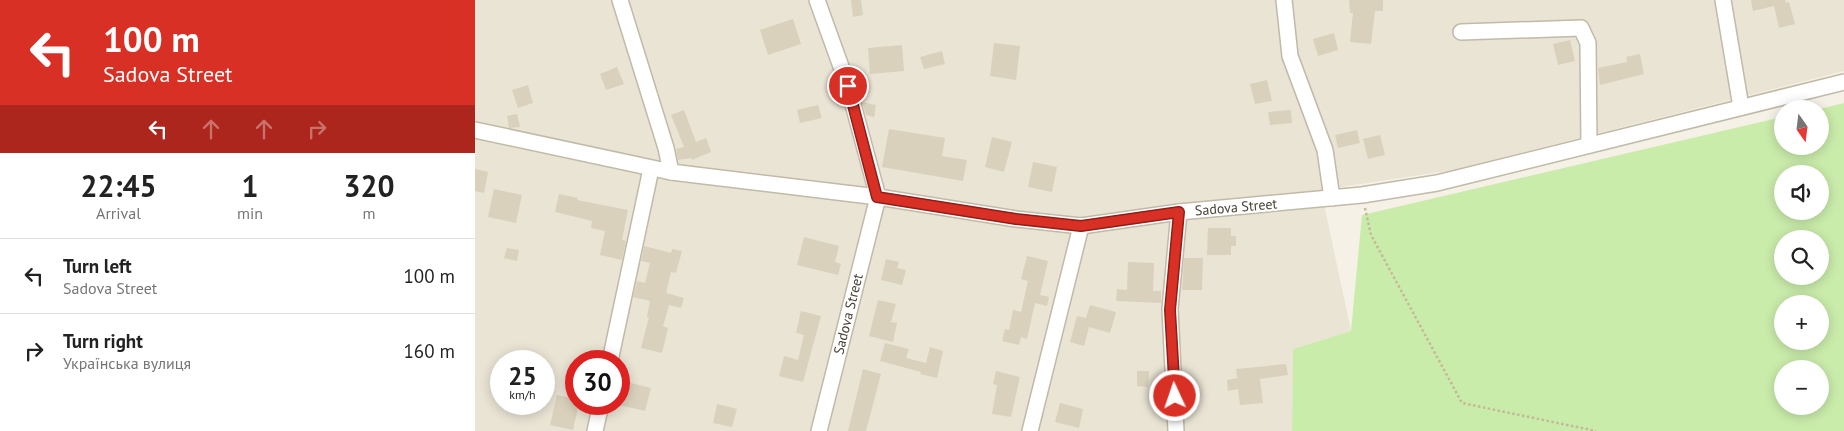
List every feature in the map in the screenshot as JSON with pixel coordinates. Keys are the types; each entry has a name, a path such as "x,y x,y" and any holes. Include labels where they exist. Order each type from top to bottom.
{"street":[{"path":"620,0 671,172"},
{"path":"817,0 848,86 877,197"},
{"path":"1283,0 1290,56 1325,150 1332,198"},
{"path":"1723,0 1741,107"},
{"path":"1461,32 1581,28 1589,43 1589,145"},
{"name":"Sadova Street","path":"475,130 651,169 877,197 1016,219 1081,226 1179,212 1363,195 1437,183 1844,82"},
{"path":"612,350 651,169"},
{"name":"Sadova Street","path":"819,431 877,197"},
{"path":"1176,431 1170,310 1179,212"},
{"path":"1030,431 1081,226"},
{"path":"595,431 599,415"}],"path":[{"path":"1363,195 1371,236 1462,403 1596,431"}],"shaded area":[{"path":"475,0 1844,0 1844,71 1453,170 1321,190 1351,331 1293,349 1292,431 475,431"}],"green space":[{"path":"1844,103 1844,431 1292,431 1293,349 1351,331 1362,215 1774,119 1774,155 1829,155 1829,107"}],"building":[{"path":"851,0 861,0 863,15 853,17"},
{"path":"1349,0 1383,0 1383,11 1375,11 1371,44 1350,42 1353,13 1350,13"},
{"path":"1751,0 1785,0 1786,3 1789,2 1795,24 1779,28 1774,6 1753,11"},
{"path":"793,19 801,44 768,55 760,30"},
{"path":"1334,33 1338,50 1318,56 1313,39"},
{"path":"1570,40 1575,61 1558,65 1553,44"},
{"path":"994,43 1020,46 1016,80 990,76"},
{"path":"902,45 904,71 870,74 868,48"},
{"path":"942,51 945,64 924,69 920,57"},
{"path":"1640,54 1644,74 1600,85 1598,68 1627,62 1626,57"},
{"path":"617,67 624,84 606,90 600,74"},
{"path":"1267,80 1272,101 1255,104 1250,84"},
{"path":"528,85 533,103 518,108 512,90"},
{"path":"862,102 876,105 874,117 866,115"},
{"path":"818,105 822,118 800,123 797,110"},
{"path":"684,110 696,142 706,138 711,152 692,160 691,158 678,160 676,149 684,147 671,115"},
{"path":"1291,110 1292,123 1270,125 1268,112"},
{"path":"517,114 520,127 509,128 507,116"},
{"path":"889,129 945,138 942,156 967,160 963,181 882,167"},
{"path":"1357,130 1360,143 1338,148 1335,135"},
{"path":"1380,135 1385,155 1368,159 1363,139"},
{"path":"992,137 1012,142 1004,172 985,167"},
{"path":"1033,162 1057,167 1052,192 1028,187"},
{"path":"475,169 488,172 484,193 475,191"},
{"path":"494,189 522,195 516,223 488,217"},
{"path":"559,194 578,198 577,200 628,210 622,240 626,241 622,260 600,255 605,231 591,228 592,221 555,212"},
{"path":"1208,228 1231,228 1231,236 1236,236 1236,246 1231,246 1231,255 1207,255"},
{"path":"804,237 839,246 835,262 841,264 838,275 797,265"},
{"path":"644,246 671,253 672,249 682,251 676,273 671,272 666,293 684,298 681,308 669,305 663,326 668,328 662,353 641,348 649,317 647,317 650,301 633,297 637,281 645,283 650,263 641,261"},
{"path":"507,248 519,250 517,261 504,258"},
{"path":"1027,256 1048,261 1040,295 1049,297 1047,306 1035,303 1027,339 1021,337 1019,345 1002,341 1005,329 1009,330 1013,310 1021,312 1028,281 1021,279"},
{"path":"1184,258 1203,258 1202,290 1182,290"},
{"path":"886,259 899,262 897,268 906,270 902,285 881,280"},
{"path":"1128,262 1154,263 1153,291 1161,291 1161,303 1116,301 1117,289 1127,290"},
{"path":"878,300 896,304 891,322 897,323 893,342 869,336"},
{"path":"1090,305 1116,312 1110,333 1089,327 1084,346 1070,342 1077,316 1086,318"},
{"path":"801,311 821,316 803,382 779,376 784,356 798,360 804,335 796,333"},
{"path":"885,343 909,349 906,358 926,363 930,347 943,351 937,378 880,361"},
{"path":"1286,364 1288,375 1260,379 1263,403 1240,405 1238,389 1228,391 1227,380 1237,378 1236,369"},
{"path":"863,369 881,374 866,431 848,431"},
{"path":"996,371 1020,377 1011,417 992,414 997,385 993,384"},
{"path":"1137,371 1149,371 1148,387 1137,386"},
{"path":"630,383 651,388 645,411 630,408"},
{"path":"557,395 565,397 565,415 576,415 573,430 550,425 552,415 555,415"},
{"path":"1060,403 1083,409 1079,428 1055,422"},
{"path":"717,404 737,409 732,427 713,423"}],"route":[{"path":"848,86 877,197 1016,219 1081,226 1179,212 1170,310 1175,396"}]}
